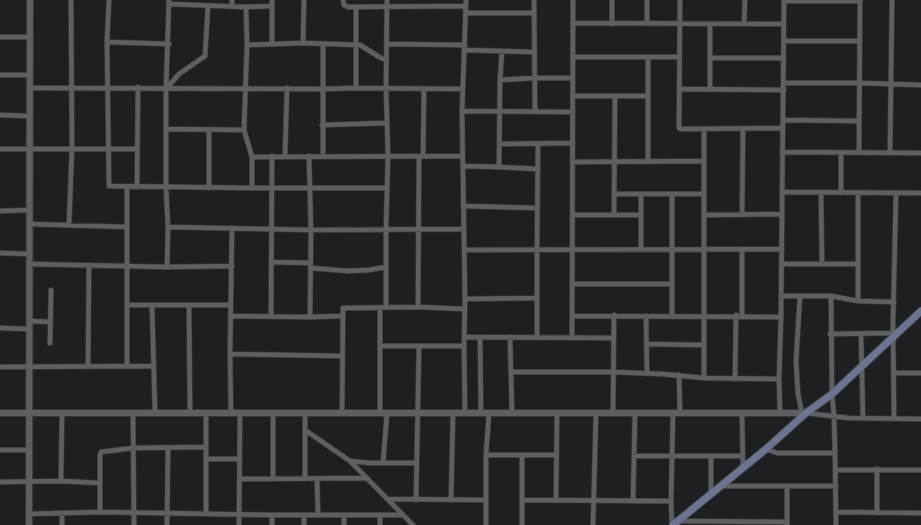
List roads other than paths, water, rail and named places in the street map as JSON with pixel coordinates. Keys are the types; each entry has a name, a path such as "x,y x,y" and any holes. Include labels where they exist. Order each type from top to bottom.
{"main road":[{"path":"674,524 743,469 804,413 832,394 921,311"}],"street":[{"path":"29,525 30,0"},
{"path":"69,225 72,148 71,0"},
{"path":"110,0 107,42 109,186 209,188 387,188"},
{"path":"232,0 232,6"},
{"path":"272,0 272,44"},
{"path":"303,43 304,0"},
{"path":"343,0 344,5 356,7 466,6"},
{"path":"386,307 388,156 386,123 387,0"},
{"path":"465,413 462,111 466,0"},
{"path":"534,0 535,111"},
{"path":"572,337 573,0"},
{"path":"612,0 612,24"},
{"path":"647,0 647,23"},
{"path":"680,0 679,128 783,128"},
{"path":"744,24 745,0"},
{"path":"780,413 779,378 782,296 782,152 785,41 784,1 860,0 860,152"},
{"path":"890,152 892,0"},
{"path":"167,267 168,227 166,187 166,88 169,44 169,2 208,6 272,6"},
{"path":"166,88 179,74 205,56 208,6"},
{"path":"246,7 247,45 244,130 252,157 252,188"},
{"path":"356,7 356,88"},
{"path":"466,13 534,13"},
{"path":"574,23 784,24"},
{"path":"710,24 710,90"},
{"path":"0,37 30,37"},
{"path":"785,41 860,41"},
{"path":"107,42 169,44"},
{"path":"247,45 303,43 356,45 363,46 386,60"},
{"path":"322,156 323,44"},
{"path":"387,44 465,47 502,51 534,52"},
{"path":"499,167 500,80 502,51"},
{"path":"574,57 679,57"},
{"path":"648,57 648,162"},
{"path":"710,58 784,58"},
{"path":"0,75 30,75"},
{"path":"500,80 573,78"},
{"path":"784,83 921,85"},
{"path":"30,88 463,89"},
{"path":"137,187 138,88"},
{"path":"285,156 287,88"},
{"path":"418,306 424,89"},
{"path":"680,89 784,90"},
{"path":"573,96 648,96"},
{"path":"614,214 615,96"},
{"path":"462,111 573,112"},
{"path":"0,116 30,116"},
{"path":"783,120 859,121"},
{"path":"322,125 386,123"},
{"path":"166,129 244,130"},
{"path":"704,129 704,378"},
{"path":"742,215 743,129"},
{"path":"209,130 209,188"},
{"path":"500,144 573,143"},
{"path":"537,337 538,144"},
{"path":"0,149 137,148"},
{"path":"782,152 921,153"},
{"path":"841,152 841,193"},
{"path":"271,316 272,156"},
{"path":"309,156 311,230 310,317"},
{"path":"252,157 463,156"},
{"path":"573,162 704,161"},
{"path":"463,166 538,170"},
{"path":"127,187 127,366"},
{"path":"782,192 921,193"},
{"path":"820,193 822,264"},
{"path":"858,193 858,301"},
{"path":"894,419 896,193"},
{"path":"614,194 704,194"},
{"path":"641,194 641,249"},
{"path":"672,194 672,316"},
{"path":"463,206 537,208"},
{"path":"0,212 30,210"},
{"path":"704,215 782,214"},
{"path":"573,215 641,215"},
{"path":"30,224 127,227"},
{"path":"168,227 311,230 386,228 464,229"},
{"path":"231,413 230,354 232,228"},
{"path":"464,250 782,248"},
{"path":"742,249 742,316"},
{"path":"0,253 30,254"},
{"path":"271,262 348,271 370,270 386,267"},
{"path":"30,264 167,267 232,266"},
{"path":"782,264 858,264"},
{"path":"88,366 89,265"},
{"path":"572,284 672,284"},
{"path":"50,344 51,290"},
{"path":"782,296 831,296 858,301 894,302"},
{"path":"800,296 796,361 798,394 804,413"},
{"path":"831,296 830,334 836,470 836,525"},
{"path":"465,299 537,298"},
{"path":"127,305 231,305"},
{"path":"152,305 155,413"},
{"path":"189,306 190,413"},
{"path":"342,413 342,316 344,308 418,306 465,309"},
{"path":"380,308 383,463"},
{"path":"613,413 614,315"},
{"path":"572,316 704,315 781,317"},
{"path":"231,316 342,316"},
{"path":"646,316 647,374"},
{"path":"735,379 736,316"},
{"path":"29,321 50,322"},
{"path":"0,328 29,329"},
{"path":"830,334 894,335"},
{"path":"861,334 863,418"},
{"path":"464,337 614,338"},
{"path":"480,337 481,413"},
{"path":"510,337 512,413"},
{"path":"647,344 704,345"},
{"path":"380,346 464,346"},
{"path":"416,500 420,347"},
{"path":"230,354 342,356"},
{"path":"0,367 153,366"},
{"path":"511,372 614,372 680,375 704,378 779,378"},
{"path":"894,373 921,373"},
{"path":"680,375 680,413"},
{"path":"0,413 804,413 863,418 921,419"},
{"path":"61,481 62,413"},
{"path":"133,413 134,525"},
{"path":"206,413 206,513"},
{"path":"239,525 240,413"},
{"path":"273,479 274,413"},
{"path":"305,413 305,479"},
{"path":"451,500 453,413"},
{"path":"486,525 486,455 489,413"},
{"path":"556,500 557,413"},
{"path":"593,525 596,413"},
{"path":"633,501 635,413"},
{"path":"673,413 671,501 674,524 787,524 787,487"},
{"path":"742,413 743,469"},
{"path":"305,430 350,461 413,525"},
{"path":"100,512 101,452 133,448 206,447"},
{"path":"167,525 168,448"},
{"path":"766,449 778,453 835,453"},
{"path":"0,450 29,450"},
{"path":"486,455 556,456"},
{"path":"522,456 522,525"},
{"path":"634,456 742,456"},
{"path":"710,494 711,457"},
{"path":"206,459 240,459"},
{"path":"350,461 370,463 416,463"},
{"path":"877,469 877,513"},
{"path":"836,470 921,470"},
{"path":"240,479 367,478"},
{"path":"317,479 318,515"},
{"path":"0,482 61,481 100,483"},
{"path":"721,486 836,486"},
{"path":"388,499 486,500"},
{"path":"522,500 671,501"},
{"path":"29,514 134,512 272,515 403,515"},
{"path":"836,512 921,513"},
{"path":"62,514 62,525"},
{"path":"272,515 272,525"},
{"path":"304,515 304,525"},
{"path":"344,515 344,525"},
{"path":"380,515 380,525"}]}
